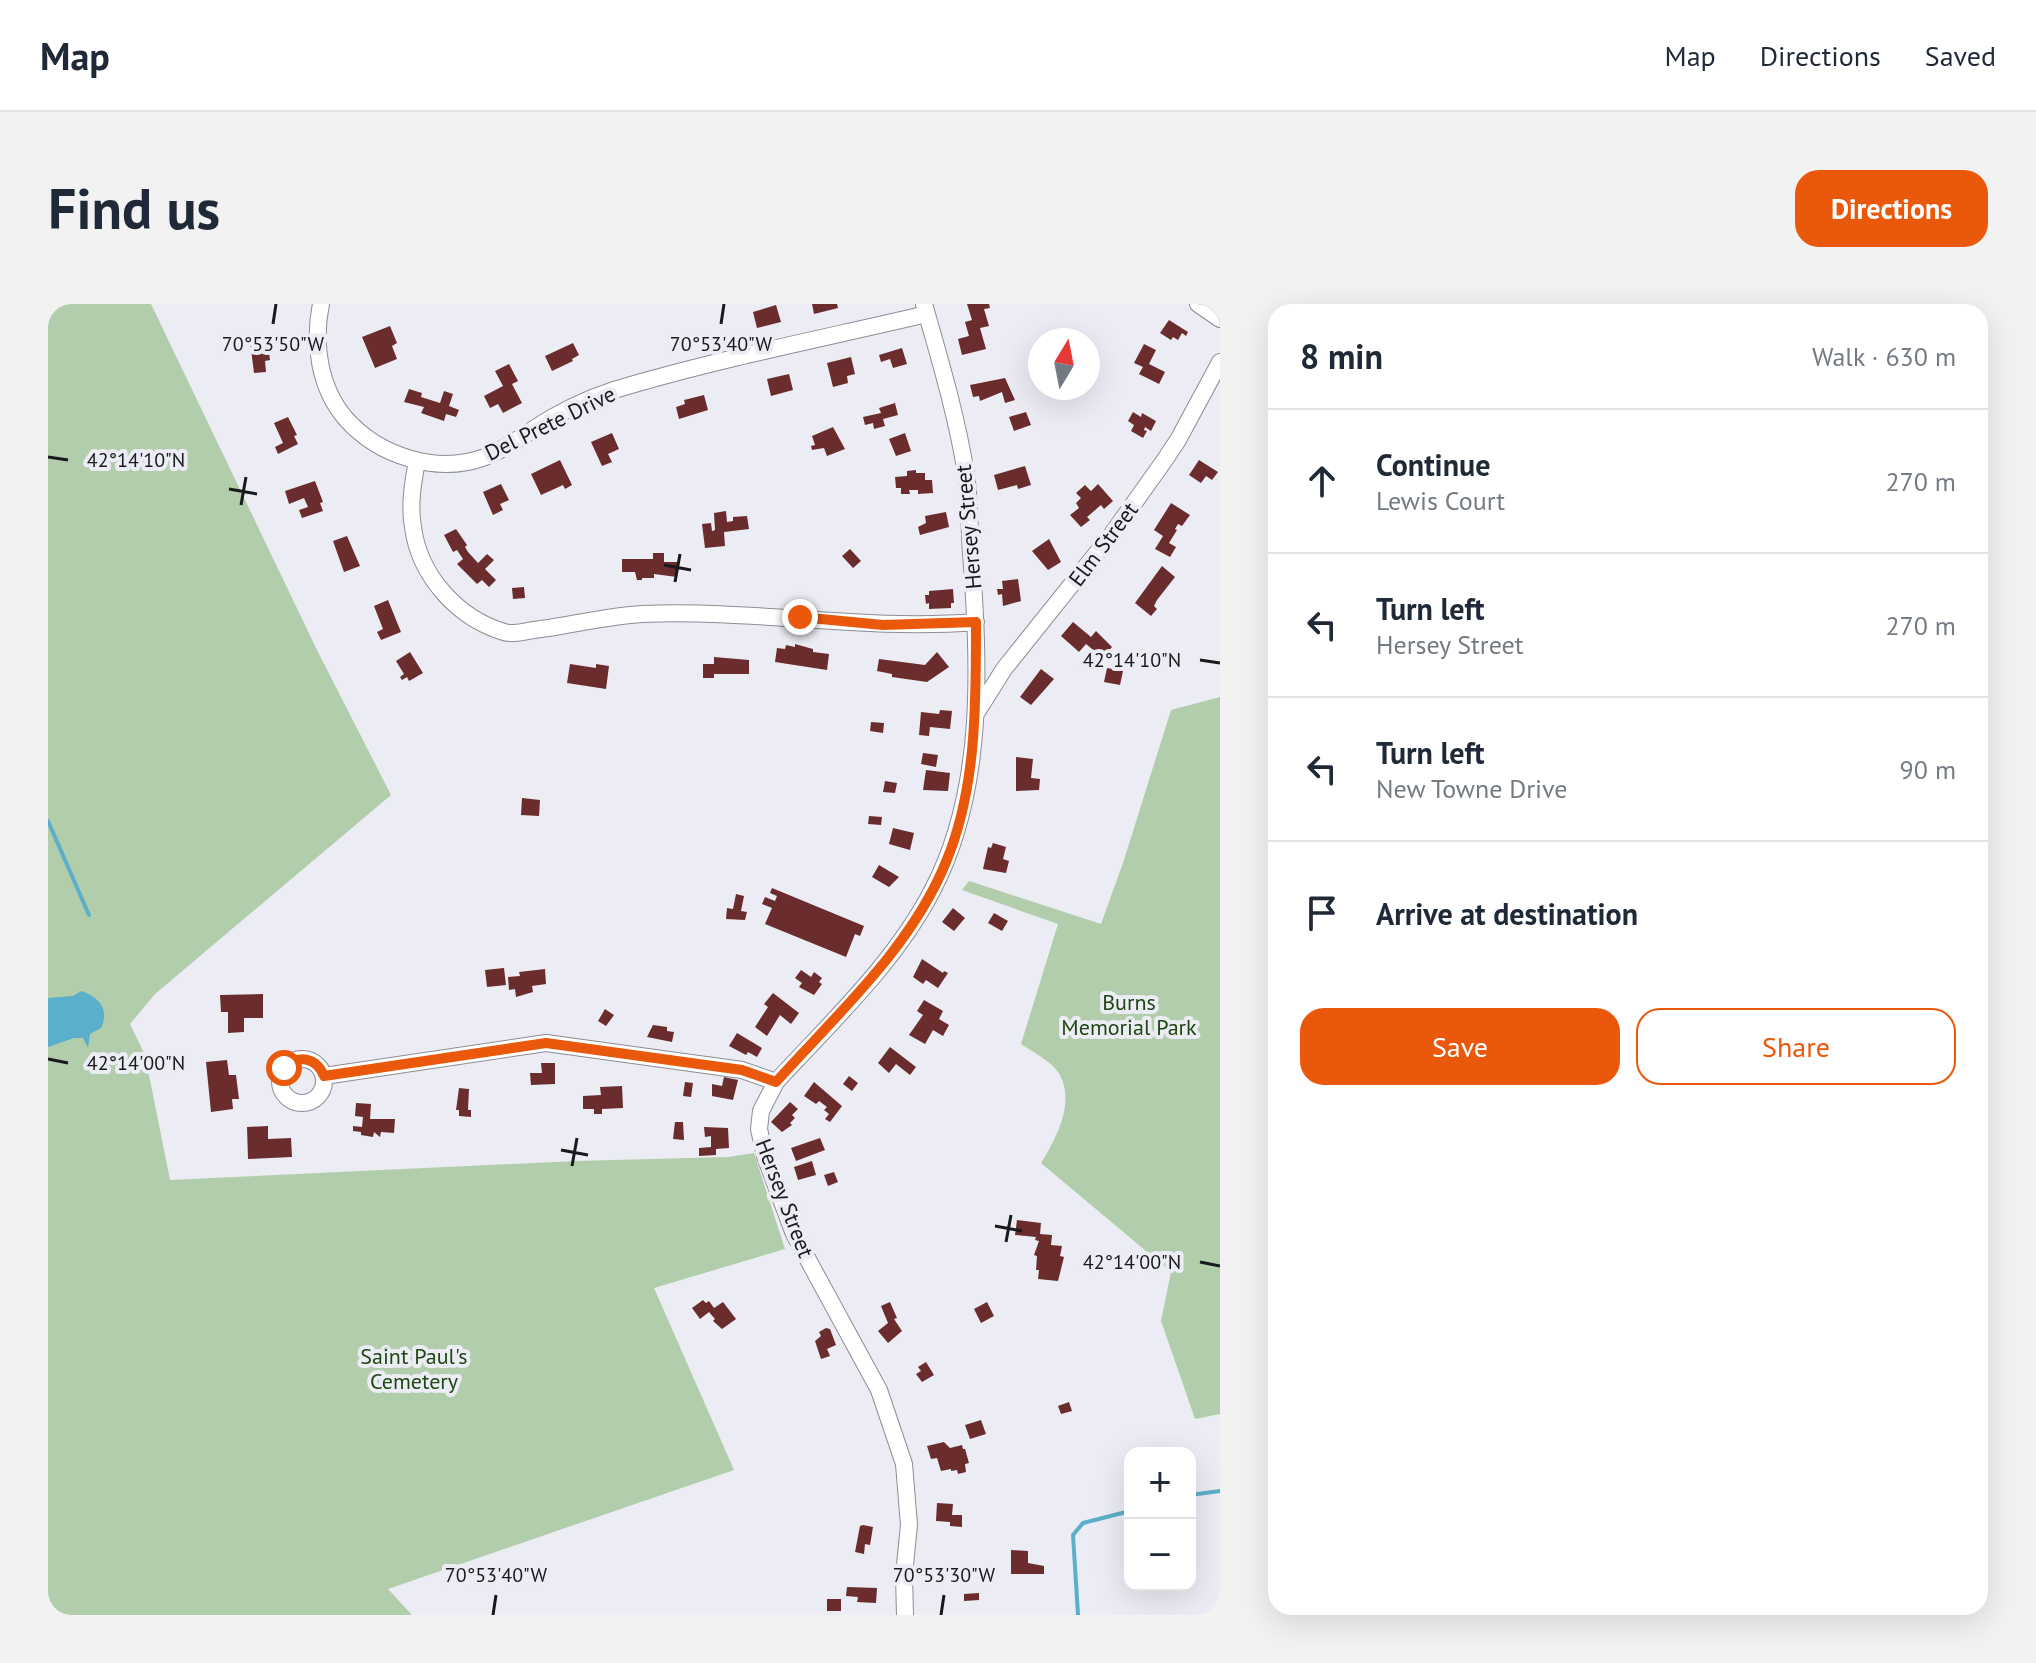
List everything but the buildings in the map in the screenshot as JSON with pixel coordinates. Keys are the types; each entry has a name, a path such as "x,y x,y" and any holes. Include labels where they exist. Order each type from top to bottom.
{"street":[{"name":"Del Prete Drive","path":"321,304 317,347 325,380 335,403 361,432 397,454 417,461 453,463 480,458 504,448 568,410 617,389 926,309"},
{"path":"1198,304 1220,319"},
{"name":"Hersey Street","path":"905,1615 904,1575 909,1525 904,1464 879,1390 794,1234 765,1156 759,1129 761,1111 776,1082 870,979 908,930 946,862 957,826 975,717 976,622 966,477 954,415 926,309"},
{"name":"Elm Street","path":"975,717 1006,667 1079,577 1178,440 1220,362"},
{"path":"417,461 412,486 413,528 434,583 453,603 506,634 562,627 618,615 650,614 774,615 897,626 976,622"},
{"path":"976,650 983,658 1006,667"},
{"path":"324,1076 546,1043 742,1070 776,1082"}],"green space":[{"name":"Saint Paul's Cemetery","path":"48,304 151,304 317,650 391,795 155,994 130,1024 145,1055 170,1180 728,1157 754,1153 785,1249 654,1288 734,1470 388,1589 412,1615 48,1615"},
{"name":"Burns Memorial Park","path":"1220,697 1220,1414 1195,1419 1161,1321 1171,1272 1041,1163 1062,1120 1064,1086 1052,1066 1021,1044 1058,924 962,890 969,881 1101,924 1171,710"}],"water":[{"path":"81,991 101,1005 104,1015 101,1028 90,1034 88,1048 83,1038 48,1047 48,998 73,996"}],"waterway":[{"path":"48,821 89,915"},
{"path":"1196,1494 1220,1491"},
{"path":"1078,1615 1073,1535 1083,1523 1124,1513"}],"route":[{"path":"284,1068 291,1061 301,1058 311,1060 324,1076 546,1043 702,1063 757,1073 776,1082 870,979 908,930 930,895 946,862 963,803 975,717 976,622 910,626 800,617"}]}
